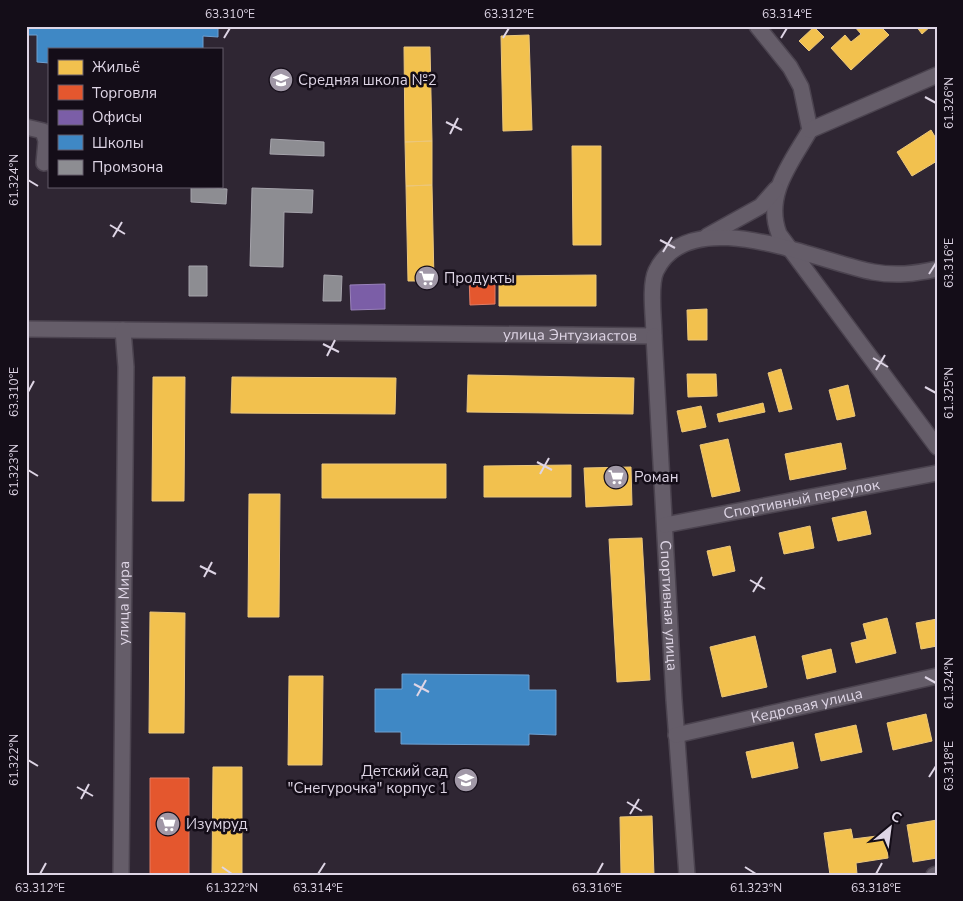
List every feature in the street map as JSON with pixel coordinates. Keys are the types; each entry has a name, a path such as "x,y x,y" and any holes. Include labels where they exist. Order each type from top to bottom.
{"street":[{"path":"757,26 790,67 801,87 810,130"},
{"path":"699,240 761,206 779,185 810,130 937,75"},
{"path":"26,127 43,131 46,140 44,163"},
{"path":"779,185 773,210 779,234 937,447"},
{"name":"улица Энтузиастов","path":"26,329 654,336 655,273 670,253 699,240 738,238 789,249 830,262 890,274 908,275 937,269"},
{"name":"улица Мира","path":"121,875 126,377 124,330"},
{"name":"Спортивная улица","path":"654,336 676,735 687,875"},
{"name":"Спортивный переулок","path":"665,525 937,473"},
{"name":"Кедровая улица","path":"676,735 937,676"}],"building: Жильё":[{"path":"854,26 880,26 889,35 851,70 831,48 845,35 851,42 861,34"},
{"path":"916,26 931,26 922,34"},
{"path":"814,27 824,37 809,51 799,41"},
{"path":"529,35 532,130 503,131 501,36"},
{"path":"404,47 430,47 432,141 405,142"},
{"path":"931,130 937,140 937,161 912,176 897,152"},
{"path":"432,141 432,185 406,186 405,142"},
{"path":"572,146 601,146 601,245 573,245"},
{"path":"432,185 434,281 408,281 406,186"},
{"path":"596,275 596,306 499,306 499,276"},
{"path":"707,309 707,340 688,340 687,310"},
{"path":"781,369 792,409 779,412 768,373"},
{"path":"687,374 716,374 717,396 688,397"},
{"path":"468,375 634,378 633,414 467,412"},
{"path":"153,377 185,377 184,501 152,501"},
{"path":"232,377 396,378 395,414 231,413"},
{"path":"848,385 855,416 837,420 829,390"},
{"path":"763,403 765,412 719,422 717,414"},
{"path":"701,406 706,427 682,432 677,411"},
{"path":"728,439 740,491 712,497 700,445"},
{"path":"841,443 846,469 790,480 785,454"},
{"path":"322,464 446,464 446,498 322,498"},
{"path":"571,465 571,497 484,497 484,466"},
{"path":"631,467 632,505 586,507 584,468"},
{"path":"249,494 280,494 279,617 248,617"},
{"path":"866,511 871,534 838,541 832,518"},
{"path":"810,526 814,548 784,554 779,533"},
{"path":"642,538 650,680 617,682 609,539"},
{"path":"730,546 735,571 713,576 707,551"},
{"path":"150,612 185,613 184,733 149,733"},
{"path":"887,618 896,653 856,663 851,643 867,639 863,624"},
{"path":"937,619 937,646 921,649 916,623"},
{"path":"755,636 767,687 722,697 710,647"},
{"path":"831,649 836,672 807,679 802,656"},
{"path":"289,676 323,676 322,765 288,765"},
{"path":"926,714 932,741 893,750 887,723"},
{"path":"856,725 862,752 821,761 815,734"},
{"path":"793,742 798,768 752,778 746,752"},
{"path":"213,767 242,767 242,875 212,875"},
{"path":"652,816 654,875 621,875 620,817"},
{"path":"937,820 937,858 913,862 907,825"},
{"path":"851,829 853,839 885,835 888,858 856,863 857,874 830,875 824,833"}],"building: Торговля":[{"path":"495,274 495,304 470,305 469,275"},
{"path":"150,778 189,778 189,875 150,875"}],"building: Офисы":[{"path":"385,284 385,309 351,310 350,285"}],"building: Школы":[{"path":"26,26 218,26 218,37 203,36 203,48 48,48 48,63 37,62 37,35 26,35"},
{"path":"402,674 529,675 529,690 556,690 556,735 529,734 529,745 401,744 401,732 375,732 375,689 402,689"}],"building: Промзона":[{"path":"271,139 324,142 324,156 270,154"},
{"path":"191,188 227,189 226,204 191,202"},
{"path":"252,188 313,190 312,213 284,212 283,267 250,266"},
{"path":"189,266 207,266 207,296 189,296"},
{"path":"324,275 342,276 341,301 323,301"}],"place":[{"name":"Средняя школа №2","path":"281,80"},
{"name":"Продукты","path":"427,278"},
{"name":"Роман","path":"616,477"},
{"name":"Детский сад \"Снегурочка\" корпус 1","path":"466,780"},
{"name":"Изумруд","path":"168,824"}]}
